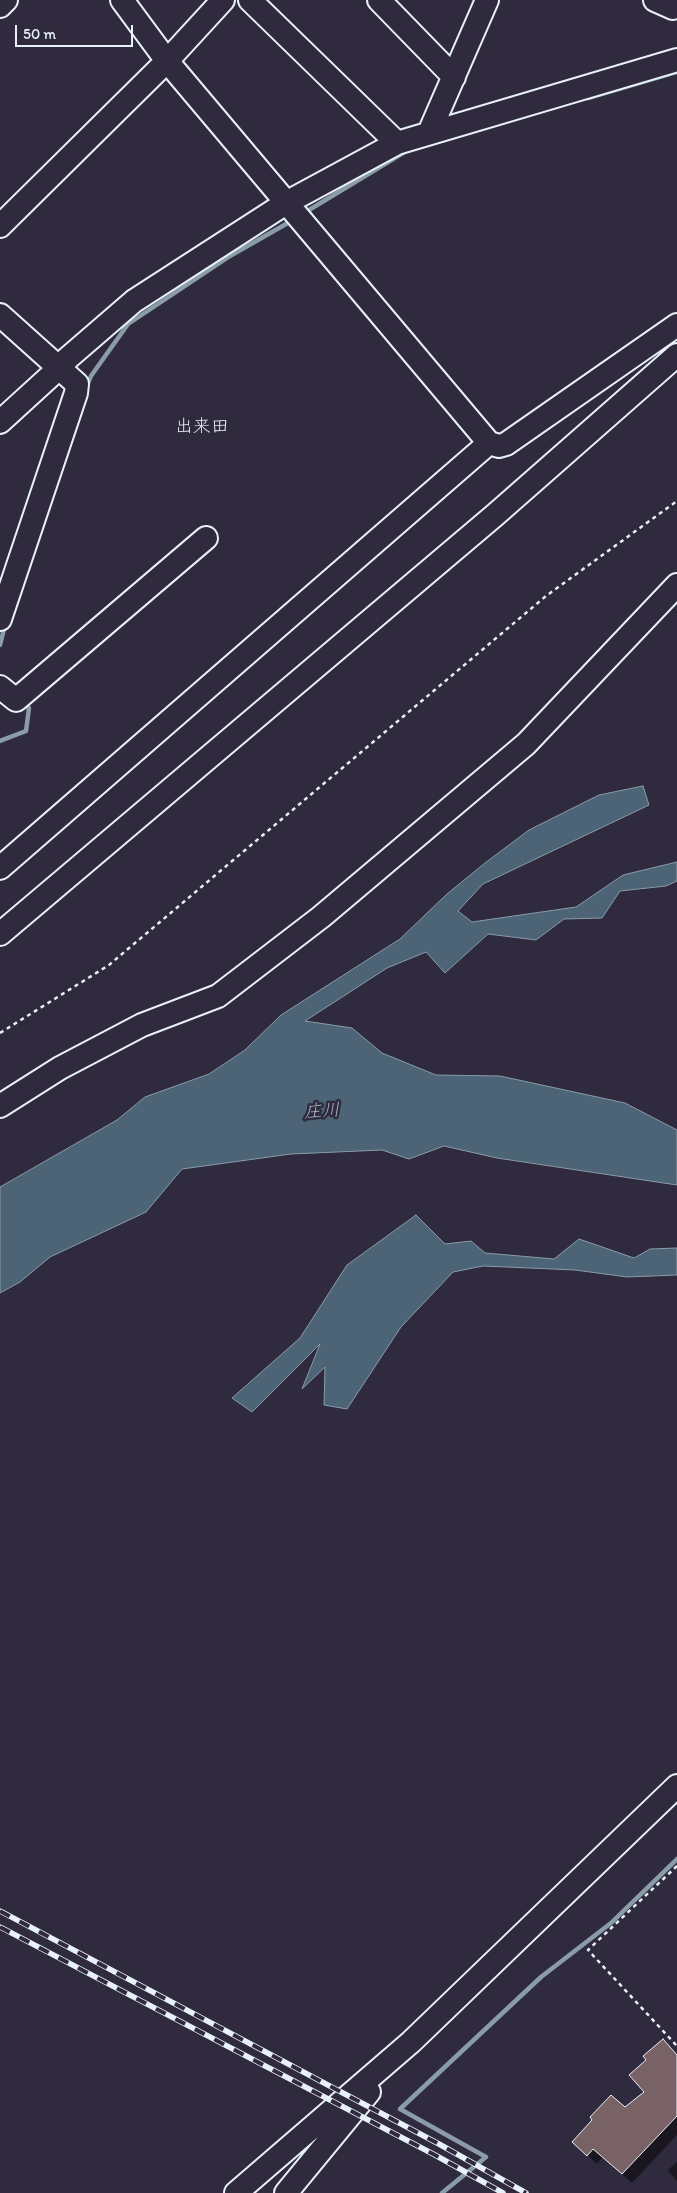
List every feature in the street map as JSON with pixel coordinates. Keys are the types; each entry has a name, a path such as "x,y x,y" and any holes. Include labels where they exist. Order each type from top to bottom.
{"street":[{"path":"0,6 6,0"},
{"path":"122,0 167,61 489,443 499,446 506,444 677,325"},
{"path":"0,226 167,61 223,0"},
{"path":"250,0 396,143"},
{"path":"379,0 454,77"},
{"path":"429,133 487,0"},
{"path":"655,0 673,8 677,0"},
{"path":"0,422 68,358 134,301 286,203 396,143 677,60"},
{"path":"0,315 58,369 77,384 76,393 0,619"},
{"path":"0,934 495,515 677,355"},
{"path":"0,868 489,443"},
{"path":"0,687 16,700 206,538"},
{"path":"0,1106 60,1068 101,1046 142,1025 218,996 242,978 321,917 526,744 677,585"},
{"path":"236,2193 411,2042 677,1786"},
{"path":"286,2193 411,2042"}],"path":[{"path":"0,1033 109,965 546,596 677,501"},
{"path":"677,1866 588,1950 677,2046"}],"water":[{"name":"庄川","path":"643,786 649,805 483,884 458,911 472,922 576,907 623,875 677,862 677,881 666,886 620,891 602,918 564,919 536,940 488,934 445,973 426,952 387,968 305,1021 352,1028 382,1053 436,1075 500,1076 625,1103 677,1130 677,1185 497,1158 444,1146 409,1159 382,1150 291,1154 182,1169 146,1212 50,1257 20,1282 0,1293 0,1187 117,1120 145,1097 209,1074 245,1050 281,1015 400,939 447,894 529,830 599,795"},
{"path":"416,1215 445,1244 471,1241 485,1253 554,1259 579,1239 634,1258 650,1249 677,1248 677,1275 627,1277 575,1270 483,1266 453,1272 401,1327 347,1409 324,1405 325,1367 302,1389 320,1344 252,1412 232,1398 300,1338 347,1265"}],"building":[{"path":"663,2039 677,2055 677,2116 622,2174 593,2149 587,2156 572,2142 592,2120 590,2117 611,2095 625,2107 644,2092 629,2075 646,2060 643,2056"}],"waterway":[{"path":"588,98 677,72"},
{"path":"304,213 408,150"},
{"path":"86,388 91,376 128,324 230,256 293,220"},
{"path":"0,645 5,625"},
{"path":"0,741 26,731 29,708 24,702"},
{"path":"442,2193 486,2157 400,2109 541,1977 611,1923 677,1859"}],"railway":[{"path":"0,1911 439,2144 526,2193"},
{"path":"0,1927 435,2155 503,2193"}],"district":[{"name":"出来田","path":"202,427"}]}
